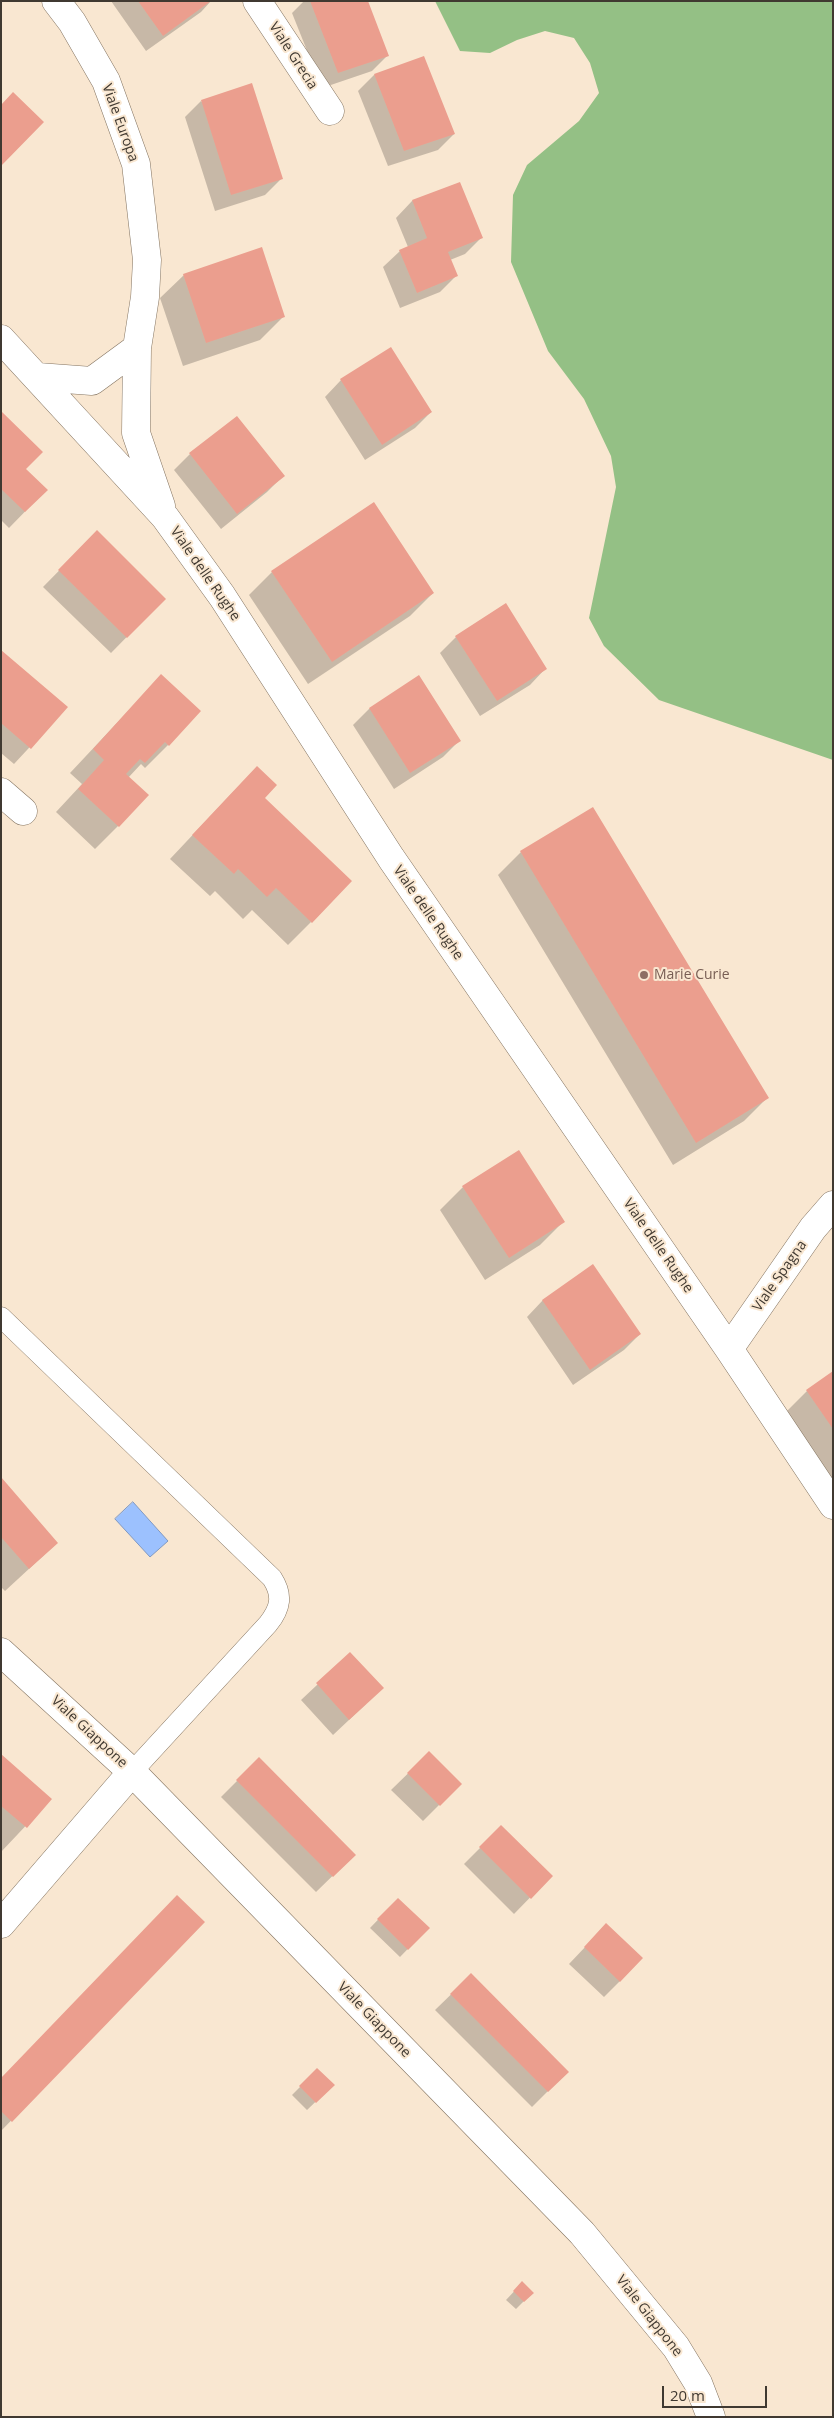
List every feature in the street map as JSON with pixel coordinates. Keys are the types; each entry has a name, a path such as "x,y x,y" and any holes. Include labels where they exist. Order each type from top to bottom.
{"street":[{"name":"Viale Europa","path":"56,1 72,22 106,81 136,164 146,260 146,297 137,348 136,433 165,517"},
{"name":"Viale Grecia","path":"257,1 330,111"},
{"name":"Viale delle Rughe","path":"1,339 165,517 222,596 391,858 729,1349 833,1505"},
{"path":"38,377 92,381 137,348"},
{"path":"1,792 23,811"},
{"name":"Viale Spagna","path":"729,1349 814,1228 833,1205"},
{"name":"Viale Giappone","path":"1,1652 132,1772 582,2233 676,2347 698,2383 711,2417"},
{"path":"1,1924 132,1772"}],"lane":[{"path":"1,1317 272,1578 280,1593 277,1611 268,1624 132,1772"}],"green space":[{"path":"435,1 833,1 833,760 659,700 604,646 589,618 616,487 611,456 584,399 548,351 511,262 513,195 527,165 579,121 599,93 590,63 574,38 545,31 517,40 490,53 460,51"}],"water":[{"path":"133,1502 168,1541 150,1557 115,1519"}],"building":[{"path":"138,1 211,1 163,36"},
{"path":"310,1 368,1 389,56 338,73"},
{"path":"424,56 455,134 404,151 374,74"},
{"path":"252,83 283,179 231,195 201,100"},
{"path":"13,92 44,122 1,166 1,105"},
{"path":"460,182 483,238 448,252 458,276 417,293 399,250 427,238 412,200"},
{"path":"262,247 285,317 206,343 183,274"},
{"path":"391,347 432,412 382,445 340,379"},
{"path":"1,411 43,452 26,469 48,490 25,512 1,489"},
{"path":"237,416 285,476 237,514 189,453"},
{"path":"374,502 434,593 332,662 271,571"},
{"path":"97,530 166,599 127,638 58,570"},
{"path":"506,603 547,669 497,701 455,636"},
{"path":"1,650 68,707 31,749 1,723"},
{"path":"161,674 201,711 169,746 165,742 145,763 140,759 126,774 149,795 119,827 78,789 104,760 93,749"},
{"path":"419,675 461,741 410,773 369,708"},
{"path":"257,766 277,785 265,798 352,881 312,923 276,888 267,897 238,869 234,874 192,835"},
{"name":"Marie Curie","path":"593,807 769,1098 696,1143 520,851"},
{"path":"519,1150 565,1222 509,1258 462,1186"},
{"path":"593,1264 641,1334 590,1370 542,1300"},
{"path":"833,1371 833,1429 806,1390"},
{"path":"1,1477 58,1543 29,1569 1,1537"},
{"path":"350,1652 384,1688 349,1720 316,1683"},
{"path":"429,1751 462,1784 440,1806 407,1773"},
{"path":"1,1754 52,1799 27,1828 1,1806"},
{"path":"259,1757 356,1855 333,1877 236,1780"},
{"path":"501,1825 553,1876 531,1899 479,1847"},
{"path":"177,1895 205,1922 12,2122 1,2111 1,2078"},
{"path":"398,1898 430,1928 408,1950 377,1919"},
{"path":"606,1923 643,1958 620,1982 584,1947"},
{"path":"471,1973 569,2072 548,2092 450,1994"},
{"path":"317,2068 335,2085 316,2103 299,2086"},
{"path":"522,2281 534,2293 524,2302 513,2291"}],"place":[{"name":"Marie Curie","path":"644,975"}]}
